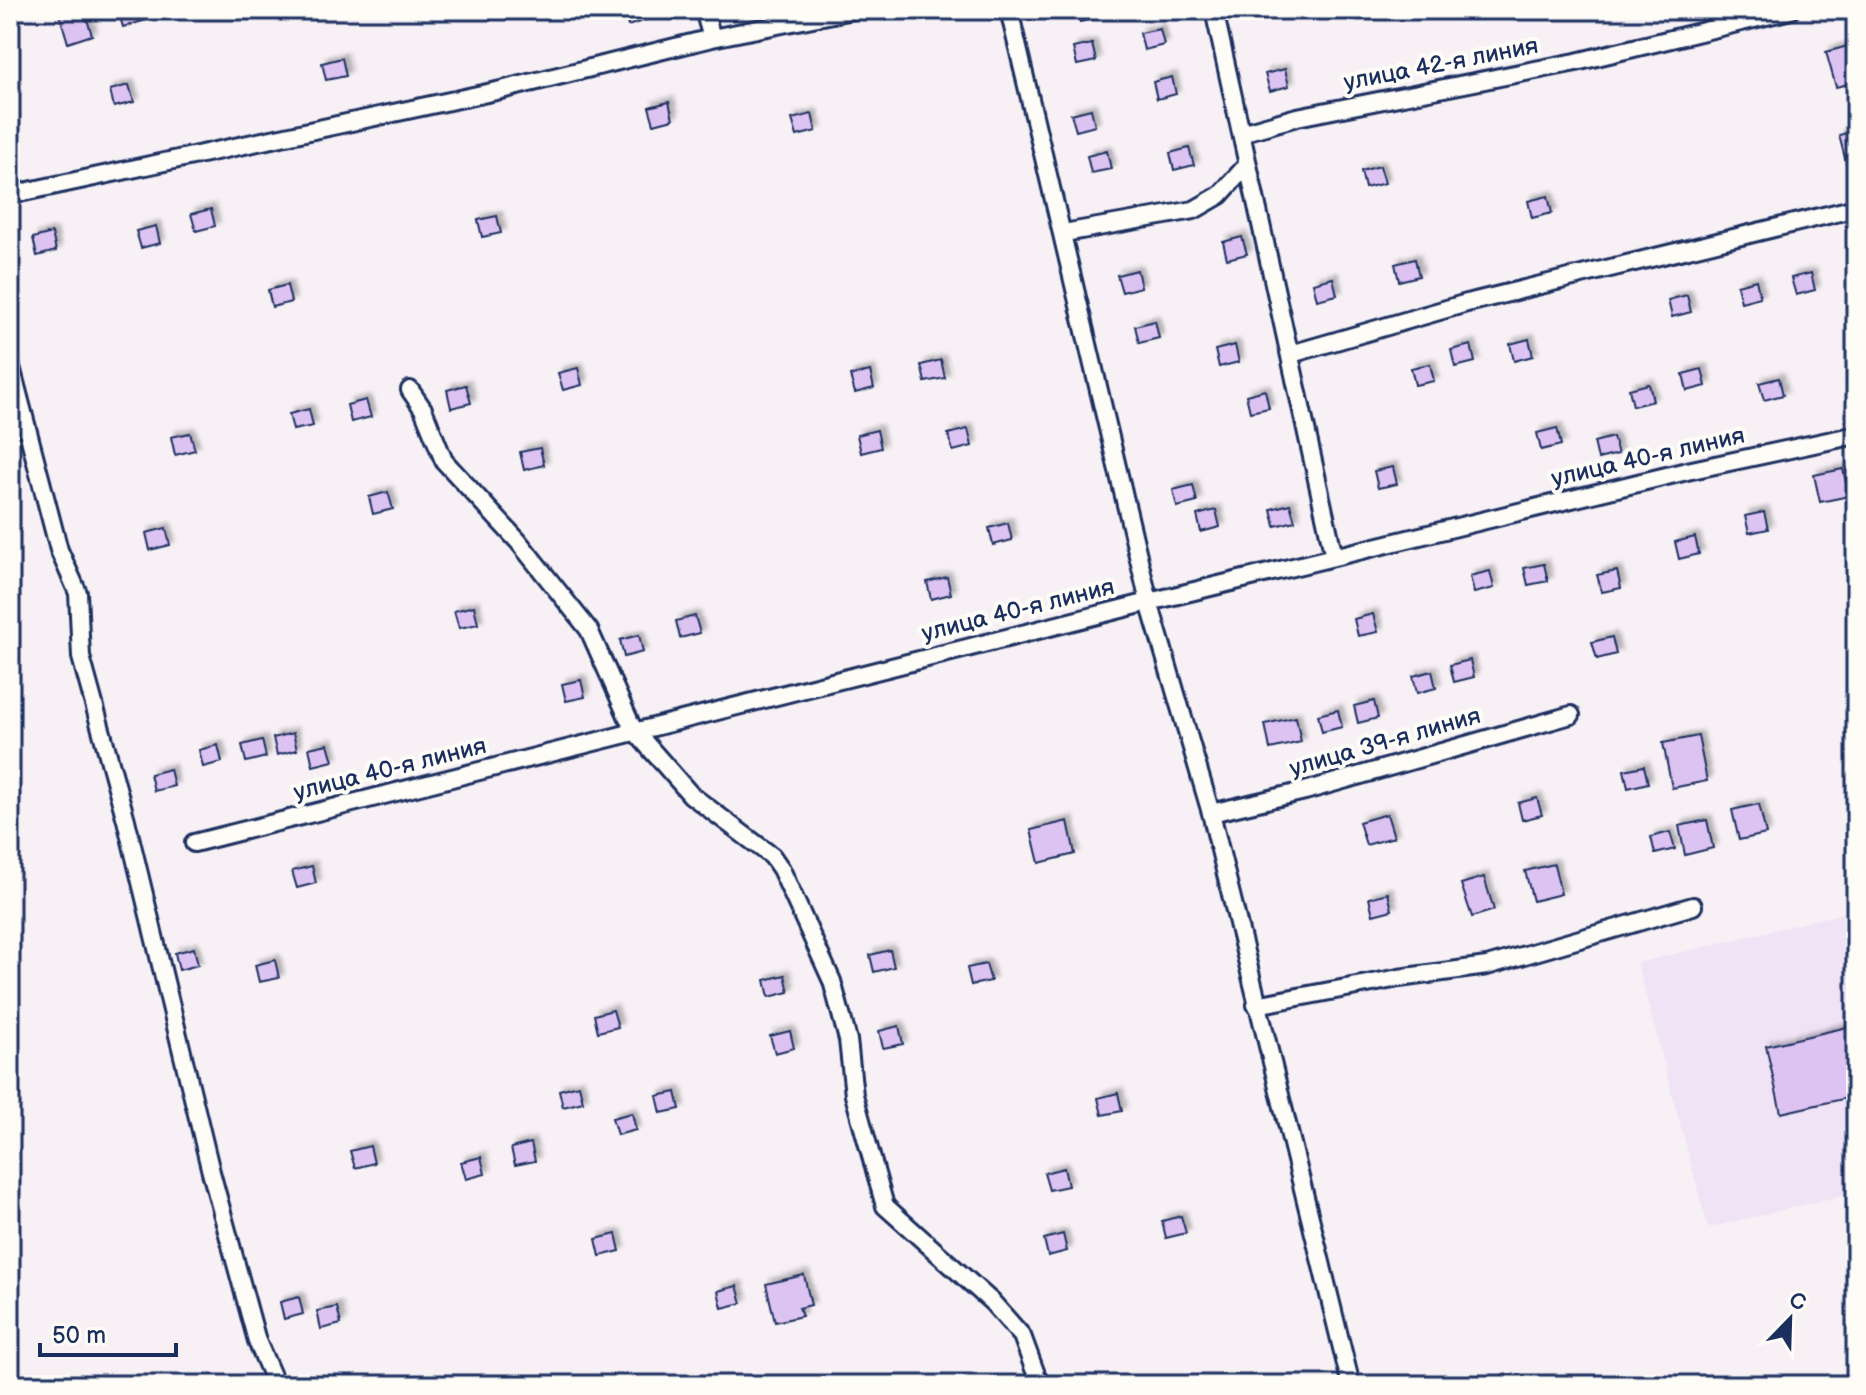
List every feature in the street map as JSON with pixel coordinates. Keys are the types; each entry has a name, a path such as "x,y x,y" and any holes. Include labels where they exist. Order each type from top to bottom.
{"street":[{"path":"704,10 712,38"},
{"path":"10,195 501,90 712,38 853,10"},
{"path":"1009,10 1149,602 1211,813 1351,1385"},
{"path":"1214,10 1334,557"},
{"name":"улица 42-я линия","path":"1241,133 1297,117 1576,62 1791,10"},
{"path":"1064,233 1194,210 1220,195 1246,166"},
{"path":"1291,354 1467,303 1856,208"},
{"path":"10,363 59,550 78,593 81,657 126,820 215,1187 257,1341 276,1385"},
{"path":"410,390 423,409 444,461 518,541 589,630 636,732 691,795 772,856 781,869 832,981 848,1040 854,1095 885,1206 992,1302 1022,1336 1040,1385"},
{"name":"улица 40-я линия","path":"194,843 1149,602 1687,471 1856,435"},
{"name":"улица 39-я линия","path":"1211,813 1305,791 1571,715"},
{"path":"1256,1005 1399,978 1487,966 1693,906"}],"shaded area":[{"path":"1856,910 1856,1192 1708,1228 1637,963"}],"building":[{"path":"84,10 92,35 68,43 60,16"},
{"path":"118,10 143,10 146,20 123,27"},
{"path":"623,10 649,10 651,18 628,26"},
{"path":"1077,10 1098,10 1100,17 1080,22"},
{"path":"1160,29 1164,45 1144,50 1140,33"},
{"path":"1092,44 1096,61 1077,65 1073,48"},
{"path":"1855,44 1856,82 1836,87 1826,52"},
{"path":"342,58 346,76 326,80 322,63"},
{"path":"1285,69 1289,86 1270,91 1265,74"},
{"path":"1172,77 1176,94 1157,99 1153,82"},
{"path":"129,85 134,102 114,107 110,90"},
{"path":"669,102 673,119 654,124 649,107"},
{"path":"1091,109 1095,126 1076,131 1071,114"},
{"path":"812,114 816,131 797,136 792,119"},
{"path":"1856,131 1856,164 1847,166 1839,135"},
{"path":"1189,148 1194,165 1174,170 1170,153"},
{"path":"1107,151 1111,169 1091,173 1087,156"},
{"path":"1380,166 1385,183 1365,188 1361,171"},
{"path":"1548,196 1552,213 1532,218 1528,201"},
{"path":"211,209 215,226 196,231 191,214"},
{"path":"497,216 501,233 482,237 478,220"},
{"path":"156,226 160,243 141,248 136,231"},
{"path":"52,233 56,251 37,256 33,238"},
{"path":"1242,237 1247,254 1227,259 1223,242"},
{"path":"1415,259 1419,276 1399,281 1395,264"},
{"path":"1137,270 1141,287 1122,292 1117,275"},
{"path":"1811,273 1815,290 1796,295 1791,278"},
{"path":"1333,278 1337,295 1317,300 1313,283"},
{"path":"1756,280 1760,297 1741,302 1737,285"},
{"path":"287,285 291,302 272,307 268,290"},
{"path":"1687,295 1691,312 1672,317 1668,300"},
{"path":"1155,321 1159,338 1139,343 1135,326"},
{"path":"1529,339 1533,356 1514,361 1510,344"},
{"path":"1235,345 1239,362 1219,367 1215,350"},
{"path":"1471,345 1475,362 1455,367 1451,350"},
{"path":"941,360 945,378 925,382 921,365"},
{"path":"1430,364 1434,381 1415,385 1411,368"},
{"path":"578,368 582,385 563,390 558,373"},
{"path":"1702,369 1706,386 1687,391 1683,374"},
{"path":"870,371 874,388 855,393 850,376"},
{"path":"1779,378 1783,395 1764,400 1759,383"},
{"path":"1649,384 1653,401 1633,406 1629,389"},
{"path":"466,385 471,403 451,408 447,390"},
{"path":"1265,390 1269,408 1250,412 1246,395"},
{"path":"366,400 371,417 351,422 347,405"},
{"path":"309,409 313,426 293,430 289,414"},
{"path":"1557,428 1561,445 1541,450 1537,433"},
{"path":"968,429 972,446 953,451 948,434"},
{"path":"877,430 881,448 861,453 857,435"},
{"path":"190,433 195,450 175,455 171,437"},
{"path":"1613,437 1618,454 1598,459 1594,442"},
{"path":"540,448 544,465 524,470 520,452"},
{"path":"1393,467 1397,484 1378,488 1374,471"},
{"path":"1843,469 1849,496 1820,502 1814,475"},
{"path":"1193,485 1197,502 1177,507 1173,490"},
{"path":"388,492 393,509 373,514 369,497"},
{"path":"1290,504 1295,521 1275,526 1271,509"},
{"path":"1216,510 1220,527 1201,532 1197,515"},
{"path":"1764,512 1768,529 1749,533 1745,516"},
{"path":"1008,523 1012,540 993,545 989,528"},
{"path":"166,528 170,545 150,550 146,533"},
{"path":"1695,537 1699,554 1679,559 1675,542"},
{"path":"1544,564 1548,581 1528,585 1524,568"},
{"path":"1490,571 1494,588 1474,593 1470,576"},
{"path":"1617,571 1621,588 1602,592 1597,575"},
{"path":"947,577 951,594 931,599 927,582"},
{"path":"474,606 478,624 459,628 454,611"},
{"path":"1373,614 1378,632 1358,636 1354,619"},
{"path":"695,616 700,633 680,638 676,621"},
{"path":"639,635 643,652 624,657 620,640"},
{"path":"1612,637 1616,654 1597,659 1592,642"},
{"path":"1470,660 1474,677 1454,682 1450,665"},
{"path":"1432,671 1436,688 1417,693 1413,676"},
{"path":"581,680 585,697 566,701 562,684"},
{"path":"1374,701 1378,718 1358,723 1354,706"},
{"path":"1338,710 1342,727 1322,732 1318,715"},
{"path":"1296,717 1301,742 1270,749 1265,724"},
{"path":"293,733 297,750 277,755 273,738"},
{"path":"1698,736 1707,781 1672,788 1663,743"},
{"path":"262,740 266,757 246,762 242,745"},
{"path":"328,744 333,761 313,766 309,748"},
{"path":"218,745 222,762 203,767 199,750"},
{"path":"1644,766 1648,783 1628,788 1624,770"},
{"path":"170,769 174,786 154,791 150,774"},
{"path":"1537,798 1542,815 1522,820 1518,803"},
{"path":"1759,804 1766,834 1739,840 1732,810"},
{"path":"1387,814 1394,837 1366,845 1359,822"},
{"path":"1707,820 1713,848 1685,855 1679,826"},
{"path":"1068,821 1075,854 1039,863 1031,830"},
{"path":"1670,832 1675,849 1655,854 1651,837"},
{"path":"1554,864 1561,894 1533,901 1525,871"},
{"path":"312,866 316,883 297,888 292,871"},
{"path":"1484,877 1494,910 1472,917 1461,884"},
{"path":"1388,893 1392,910 1373,915 1369,898"},
{"path":"194,948 198,965 179,970 175,953"},
{"path":"890,950 894,967 874,972 870,955"},
{"path":"275,960 279,978 259,982 255,965"},
{"path":"986,964 991,981 971,985 967,968"},
{"path":"785,975 789,992 769,997 765,980"},
{"path":"613,1010 618,1027 598,1032 594,1015"},
{"path":"1856,1025 1856,1096 1781,1113 1766,1046"},
{"path":"899,1026 903,1044 883,1048 879,1031"},
{"path":"790,1031 794,1048 775,1053 770,1036"},
{"path":"579,1085 583,1102 563,1107 559,1090"},
{"path":"676,1092 680,1109 661,1113 657,1096"},
{"path":"1118,1093 1122,1111 1102,1115 1098,1098"},
{"path":"632,1113 636,1130 617,1135 612,1118"},
{"path":"531,1143 535,1161 515,1165 511,1148"},
{"path":"370,1146 374,1163 355,1168 350,1151"},
{"path":"481,1157 485,1174 466,1179 461,1162"},
{"path":"1064,1168 1068,1186 1049,1190 1044,1173"},
{"path":"1181,1216 1186,1233 1166,1238 1162,1221"},
{"path":"616,1234 620,1251 600,1256 596,1239"},
{"path":"1063,1234 1067,1251 1048,1256 1044,1239"},
{"path":"804,1275 811,1305 799,1308 802,1316 775,1322 766,1284"},
{"path":"737,1286 742,1303 722,1308 718,1291"},
{"path":"299,1297 303,1314 284,1319 280,1302"},
{"path":"337,1307 341,1324 321,1329 317,1311"}]}
